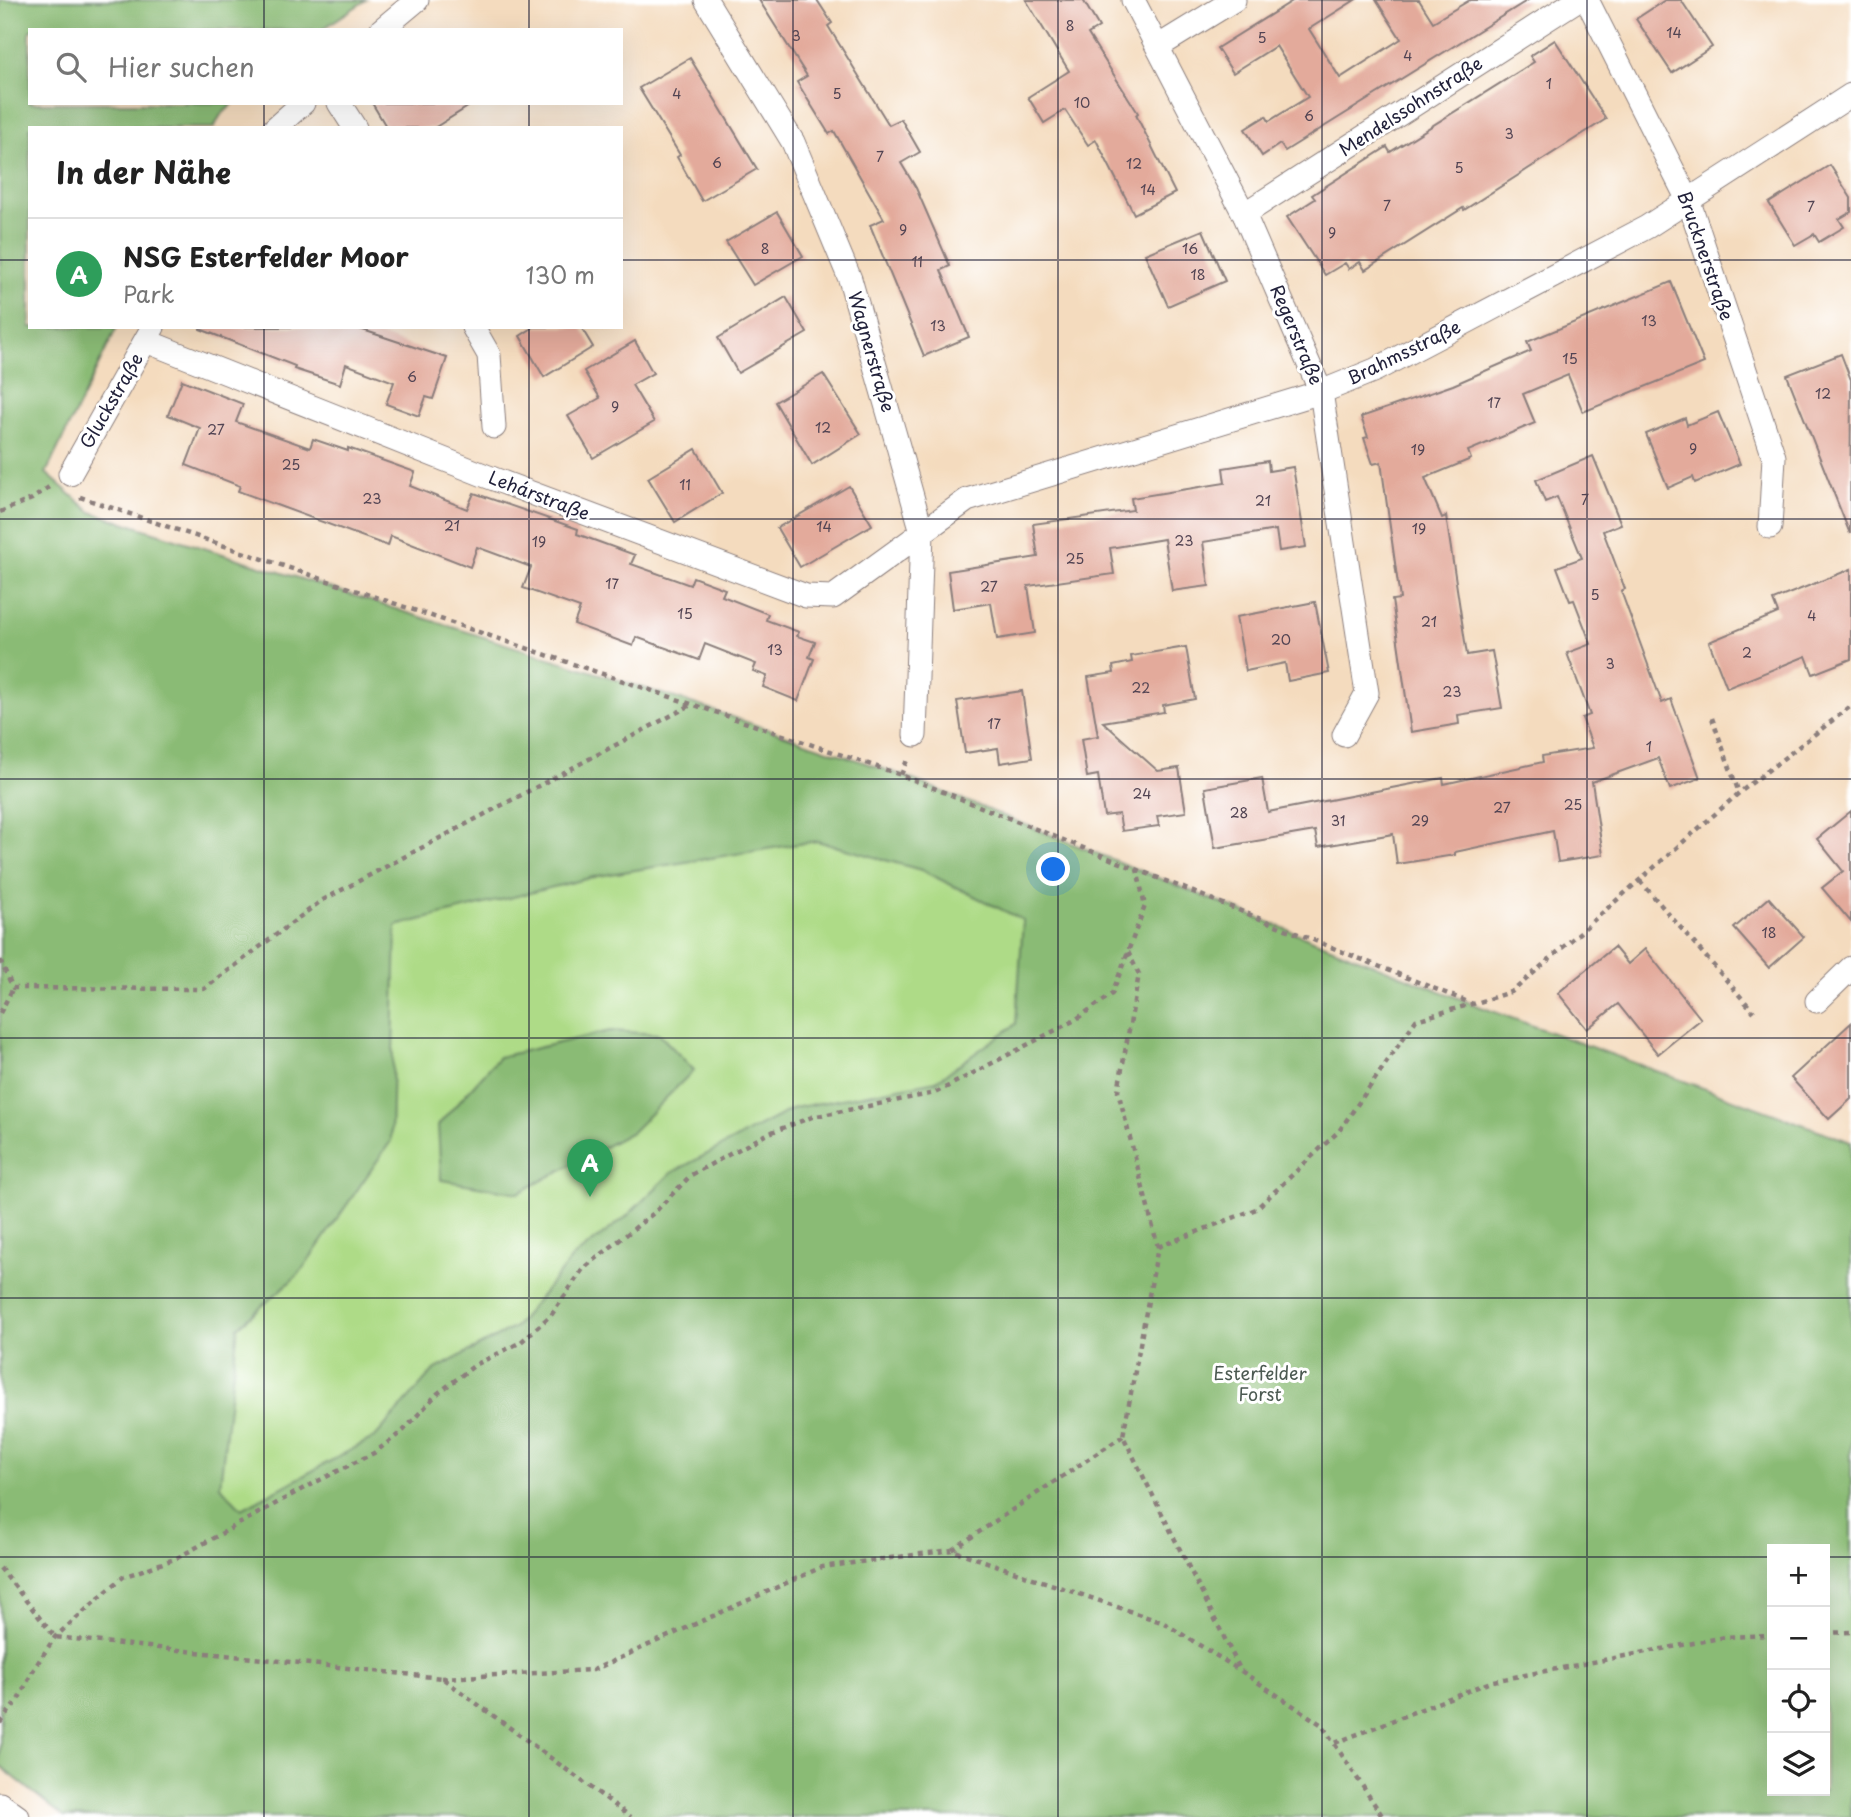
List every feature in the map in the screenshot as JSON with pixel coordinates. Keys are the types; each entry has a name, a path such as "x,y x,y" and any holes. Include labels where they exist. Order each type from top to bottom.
{"street":[{"path":"383,28 417,0"},
{"name":"Wagnerstraße","path":"706,0 793,142 850,279 922,533 915,735"},
{"name":"Regerstraße","path":"1133,0 1244,214 1321,392 1367,693 1344,735"},
{"path":"1159,46 1234,0"},
{"name":"Mendelssohnstraße","path":"1244,214 1577,0"},
{"name":"Brucknerstraße","path":"1587,0 1689,202 1774,457 1770,527"},
{"name":"Brahmsstraße","path":"922,533 967,500 1321,392 1375,370 1647,227 1851,95"},
{"path":"277,126 301,105"},
{"path":"340,105 354,126"},
{"path":"473,329 489,355 494,427"},
{"name":"Lehárstraße","path":"150,334 486,476 806,596 833,597 922,533"},
{"name":"Gluckstraße","path":"73,484 150,334"},
{"path":"1817,1001 1851,968"}],"path":[{"path":"0,512 73,484 901,775 1473,1004"},
{"path":"13,988 204,989 321,901 694,704"},
{"path":"1158,1247 1256,1209 1339,1131 1416,1020 1513,991 1739,793 1851,706"},
{"path":"1712,718 1739,793"},
{"path":"0,1723 18,1700 55,1637 123,1577 177,1558 374,1453 404,1430 437,1394 466,1372 521,1342 552,1314 583,1269 655,1212 691,1175 769,1133 812,1117 935,1093 1075,1020 1112,994 1145,906 1137,868"},
{"path":"1639,881 1754,1012"},
{"path":"1127,951 1139,974 1118,1091 1158,1247 1123,1436 1241,1671"},
{"path":"0,960 13,988"},
{"path":"0,1013 13,988"},
{"path":"0,1568 55,1637 442,1678 593,1670 822,1567 952,1550 1123,1436"},
{"path":"952,1550 1164,1623 1322,1725 1383,1817"},
{"path":"1830,1633 1851,1632"},
{"path":"1335,1743 1493,1681 1725,1637 1767,1635"},
{"path":"442,1678 631,1817"}],"green space":[{"name":"Esterfelder Forst","path":"0,0 366,0 324,28 28,28 28,105 232,105 220,116 215,126 28,126 28,329 116,329 46,473 91,512 694,704 901,775 1473,1004 1851,1142 1851,1817 64,1817 0,1766","holes":["817,841 921,870 1023,920 1016,1024 936,1081 794,1108 671,1173 626,1217 572,1258 515,1327 434,1370 375,1437 242,1509 220,1486 238,1327 299,1274 391,1141 396,926 598,876"]},
{"path":"844,799 1074,896 1064,1093 233,1569 172,1333 383,912"},
{"path":"610,1031 659,1034 694,1070 632,1132 519,1193 441,1180 438,1125 499,1057"}],"building":[{"path":"759,0 817,0 832,23 828,26 889,125 901,119 920,152 901,163 916,188 950,266 941,270 969,337 924,356 870,225 884,219 834,131 829,134 797,82 807,76"},
{"path":"1026,0 1083,0 1099,27 1088,34 1138,113 1136,115 1175,193 1134,214 1096,140 1088,145 1065,110 1044,123 1028,97 1069,71"},
{"path":"1294,0 1355,0 1309,29 1340,78 1401,39 1376,0 1419,0 1433,22 1470,0 1528,0 1285,151 1280,144 1262,156 1245,129 1266,116 1269,121 1308,97 1276,46 1233,73 1217,48"},
{"path":"1665,0 1681,0 1712,47 1672,73 1636,19"},
{"path":"1555,40 1606,119 1365,270 1360,262 1349,269 1345,263 1325,275 1287,217 1315,199 1312,195 1387,147 1390,152 1534,62 1530,56"},
{"path":"690,58 757,169 702,201 677,157 680,155 639,88"},
{"path":"373,105 471,105 437,126 386,126"},
{"path":"1830,165 1851,198 1851,212 1839,219 1844,227 1819,242 1814,234 1795,245 1769,203"},
{"path":"777,212 803,256 753,285 726,242"},
{"path":"1203,230 1225,281 1168,306 1145,254"},
{"path":"1671,282 1704,363 1583,412 1568,375 1523,394 1535,423 1468,451 1471,459 1425,478 1442,518 1446,516 1467,655 1492,651 1502,708 1458,715 1459,724 1411,732 1392,600 1400,599 1381,462 1373,464 1364,438 1368,437 1361,417 1453,385 1531,351 1527,342"},
{"path":"786,297 807,333 738,373 718,338"},
{"path":"200,329 360,329 447,358 433,399 426,397 419,416 386,404 394,382 346,364 340,384 294,369 295,366"},
{"path":"531,329 582,329 593,347 544,377 520,336"},
{"path":"635,341 653,373 632,385 654,422 593,458 568,416 600,398 584,371"},
{"path":"1841,354 1851,380 1850,534 1787,375"},
{"path":"823,374 861,434 812,465 775,402"},
{"path":"182,380 243,404 236,422 310,448 313,439 348,451 348,448 415,472 410,486 467,509 474,493 578,529 577,534 635,555 631,564 690,585 693,577 725,589 722,596 768,614 766,620 799,632 797,636 815,642 809,657 814,659 798,701 763,687 767,676 753,671 756,664 705,644 699,660 636,637 633,646 574,624 580,608 523,588 531,567 477,547 470,567 391,536 388,546 238,491 240,486 186,465 200,428 168,415"},
{"path":"1718,412 1740,464 1695,483 1693,477 1668,488 1646,434 1685,418 1687,425"},
{"path":"696,449 722,493 675,522 648,478"},
{"path":"1593,456 1621,524 1603,531 1625,589 1621,591 1662,703 1671,699 1700,778 1670,789 1658,758 1592,782 1603,855 1558,862 1553,831 1455,852 1455,855 1397,864 1393,834 1318,847 1315,831 1215,848 1205,788 1262,778 1268,812 1443,778 1444,784 1543,762 1542,756 1593,748 1582,718 1590,715 1567,653 1591,644 1574,600 1570,601 1557,567 1582,558 1557,497 1545,502 1536,480"},
{"path":"1268,461 1269,471 1293,467 1306,547 1279,551 1276,530 1203,542 1209,586 1172,591 1164,539 1110,548 1114,574 1028,586 1035,633 997,639 991,603 953,609 948,571 1038,557 1033,524 1133,510 1131,498 1225,483 1223,468"},
{"path":"849,486 872,525 800,567 777,528"},
{"path":"1851,569 1851,659 1813,674 1806,656 1727,688 1709,642 1778,613 1773,600"},
{"path":"1315,602 1329,673 1288,681 1285,663 1246,671 1236,617"},
{"path":"1186,647 1195,699 1163,705 1164,712 1103,722 1158,771 1179,768 1186,812 1157,816 1159,826 1122,831 1119,814 1104,816 1098,775 1087,777 1081,739 1098,736 1088,677 1114,673 1113,666 1132,662 1131,656"},
{"path":"1022,691 1032,758 1000,763 998,748 965,753 957,701"},
{"path":"1851,811 1851,922 1822,888 1843,871 1817,839"},
{"path":"1769,898 1804,937 1769,968 1734,928"},
{"path":"1614,947 1628,964 1645,949 1701,1019 1658,1054 1618,1004 1587,1029 1558,993"},
{"path":"1851,1023 1851,1099 1829,1119 1791,1078"}],"place":[{"name":"NSG Esterfelder Moor","path":"590,1197"}]}
